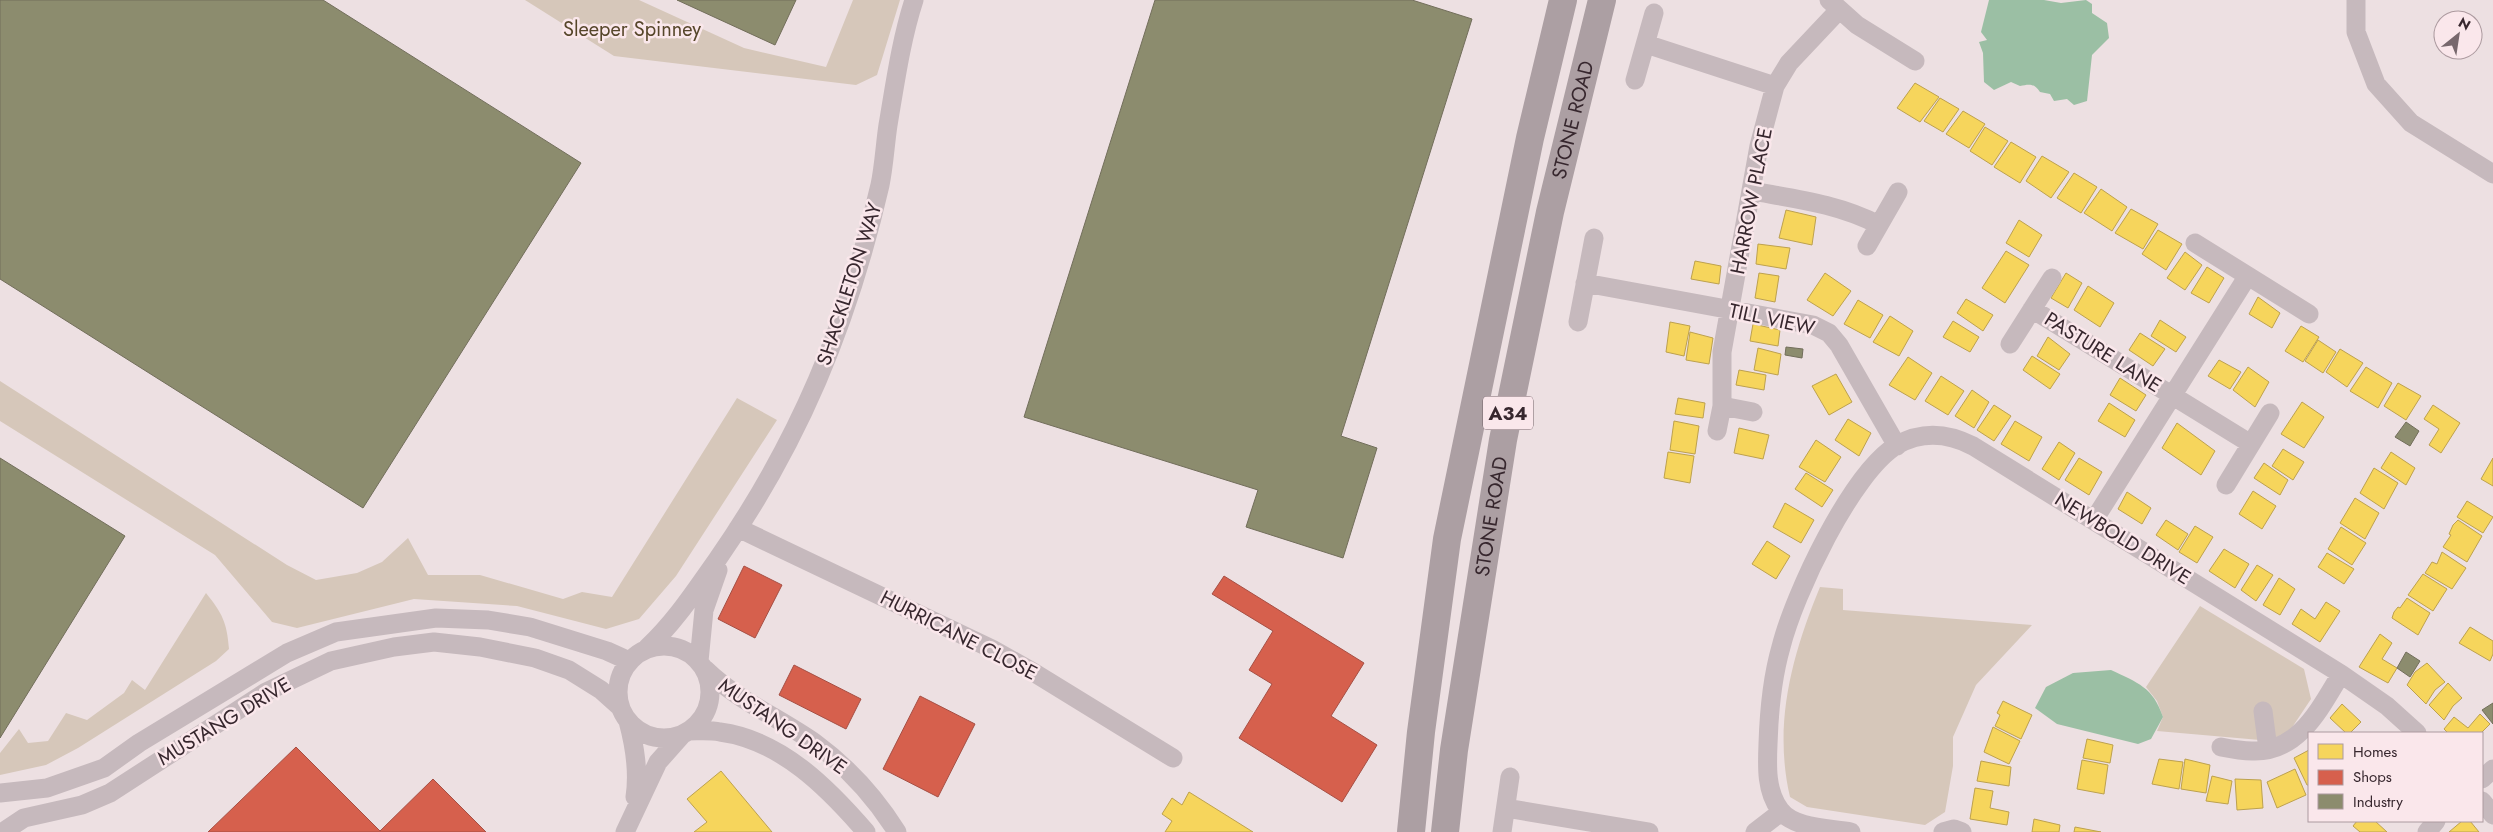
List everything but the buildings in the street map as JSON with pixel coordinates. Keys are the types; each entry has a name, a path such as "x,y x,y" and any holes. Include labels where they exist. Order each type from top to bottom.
{"highway":[{"name":"STONE ROAD","path":"1411,832 1421,732 1447,539 1530,138 1563,0"},
{"name":"STONE ROAD","path":"1445,832 1454,750 1503,440 1550,212 1602,0"}],"street":[{"name":"SHACKLETON WAY","path":"647,648 680,613 765,487 805,410 827,360 856,276 881,182 888,124 914,0"},
{"path":"2356,0 2356,32 2376,84 2411,123 2493,174"},
{"name":"HARROW PLACE","path":"1717,431 1722,406 1722,352 1759,146 1775,86 1789,63 1834,5 1857,25 1915,61"},
{"path":"1635,80 1654,12"},
{"path":"1646,44 1775,86"},
{"path":"1752,191 1854,212 1879,225"},
{"path":"1867,246 1898,192"},
{"path":"1578,322 1594,238"},
{"path":"2195,243 2308,314"},
{"name":"PASTURE LANE","path":"2094,520 2247,277"},
{"name":"PASTURE LANE","path":"2010,344 2052,278"},
{"name":"TILL VIEW","path":"1585,283 1813,325 1829,333 1840,345 1897,446"},
{"name":"PASTURE LANE","path":"2032,309 2251,444"},
{"path":"1722,406 1753,412"},
{"path":"2226,485 2270,413"},
{"name":"NEWBOLD DRIVE","path":"1781,812 1772,798 1768,776 1768,740 1775,675 1789,619 1813,564 1850,498 1879,460 1897,446 1918,436 1956,437 2094,520 2341,674 2387,706 2416,732"},
{"name":"HURRICANE CLOSE","path":"738,528 975,640 1033,672 1172,758"},
{"name":"SHACKLETON WAY","path":"702,664 704,610 726,547"},
{"name":"MUSTANG DRIVE","path":"0,793 47,788 104,768 139,743 287,653 336,632 391,622 436,618 488,620 530,627 607,651 630,661"},
{"name":"MUSTANG DRIVE","path":"3,832 24,818 82,805 110,793 266,692 298,676 331,661 394,647 434,642 480,647 535,658 569,670 601,690 624,714"},
{"path":"625,832 658,762 685,733 702,719 710,699 709,679 702,664 677,647 667,645 647,648 630,661 619,682 624,714 636,755 638,779 633,813"},
{"name":"MUSTANG DRIVE","path":"702,664 738,697 815,743 848,769 879,802 897,832"},
{"path":"2221,747 2253,751 2268,749 2296,738 2306,727 2341,674"},
{"path":"2263,711 2268,749"},
{"path":"624,714 639,731 651,736 670,738 685,733"},
{"name":"MUSTANG DRIVE","path":"685,733 718,731 743,736 770,749 804,769 837,799 866,832"},
{"path":"2483,778 2493,769"},
{"path":"1502,832 1510,776"},
{"path":"2483,802 2493,815"},
{"path":"1506,808 1649,832"},
{"path":"1755,832 1781,812 1792,820 1805,824 1851,832"},
{"path":"2426,832 2435,822"},
{"path":"1943,832 1954,829 1962,832"}],"green space":[{"name":"Sleeper Spinney","path":"525,0 639,0 744,48 826,67 853,0 900,0 877,75 856,85 614,56"},
{"path":"0,381 287,565 316,580 357,573 382,562 408,538 428,575 480,575 563,599 582,592 612,597 737,398 777,420 676,576 639,619 606,629 517,606 414,599 297,628 272,622 215,555 0,421"},
{"path":"1820,587 1843,589 1843,610 2032,625 1976,685 1953,737 1953,766 1945,812 1925,825 1807,807 1790,797 1785,770 1784,743 1788,690 1801,638"},
{"path":"206,593 223,618 228,640 229,649 216,661 78,748 46,765 0,775 0,753 19,729 28,743 48,741 66,713 87,720 124,693 132,680 145,690"},
{"path":"2200,606 2304,669 2311,699 2287,735 2260,740 2157,731 2163,717 2157,701 2146,687"}],"shaded area":[{"path":"1989,0 2044,0 2061,3 2086,0 2092,4 2092,13 2107,23 2109,38 2092,55 2087,101 2074,105 2067,99 2054,101 2050,94 2040,92 2031,85 2020,86 2011,82 1994,90 1984,82 1983,53 1979,42 1987,40 1981,32"},
{"path":"2111,670 2143,687 2149,692 2159,707 2163,717 2151,739 2138,744 2057,724 2035,708 2046,687 2073,673"}]}
